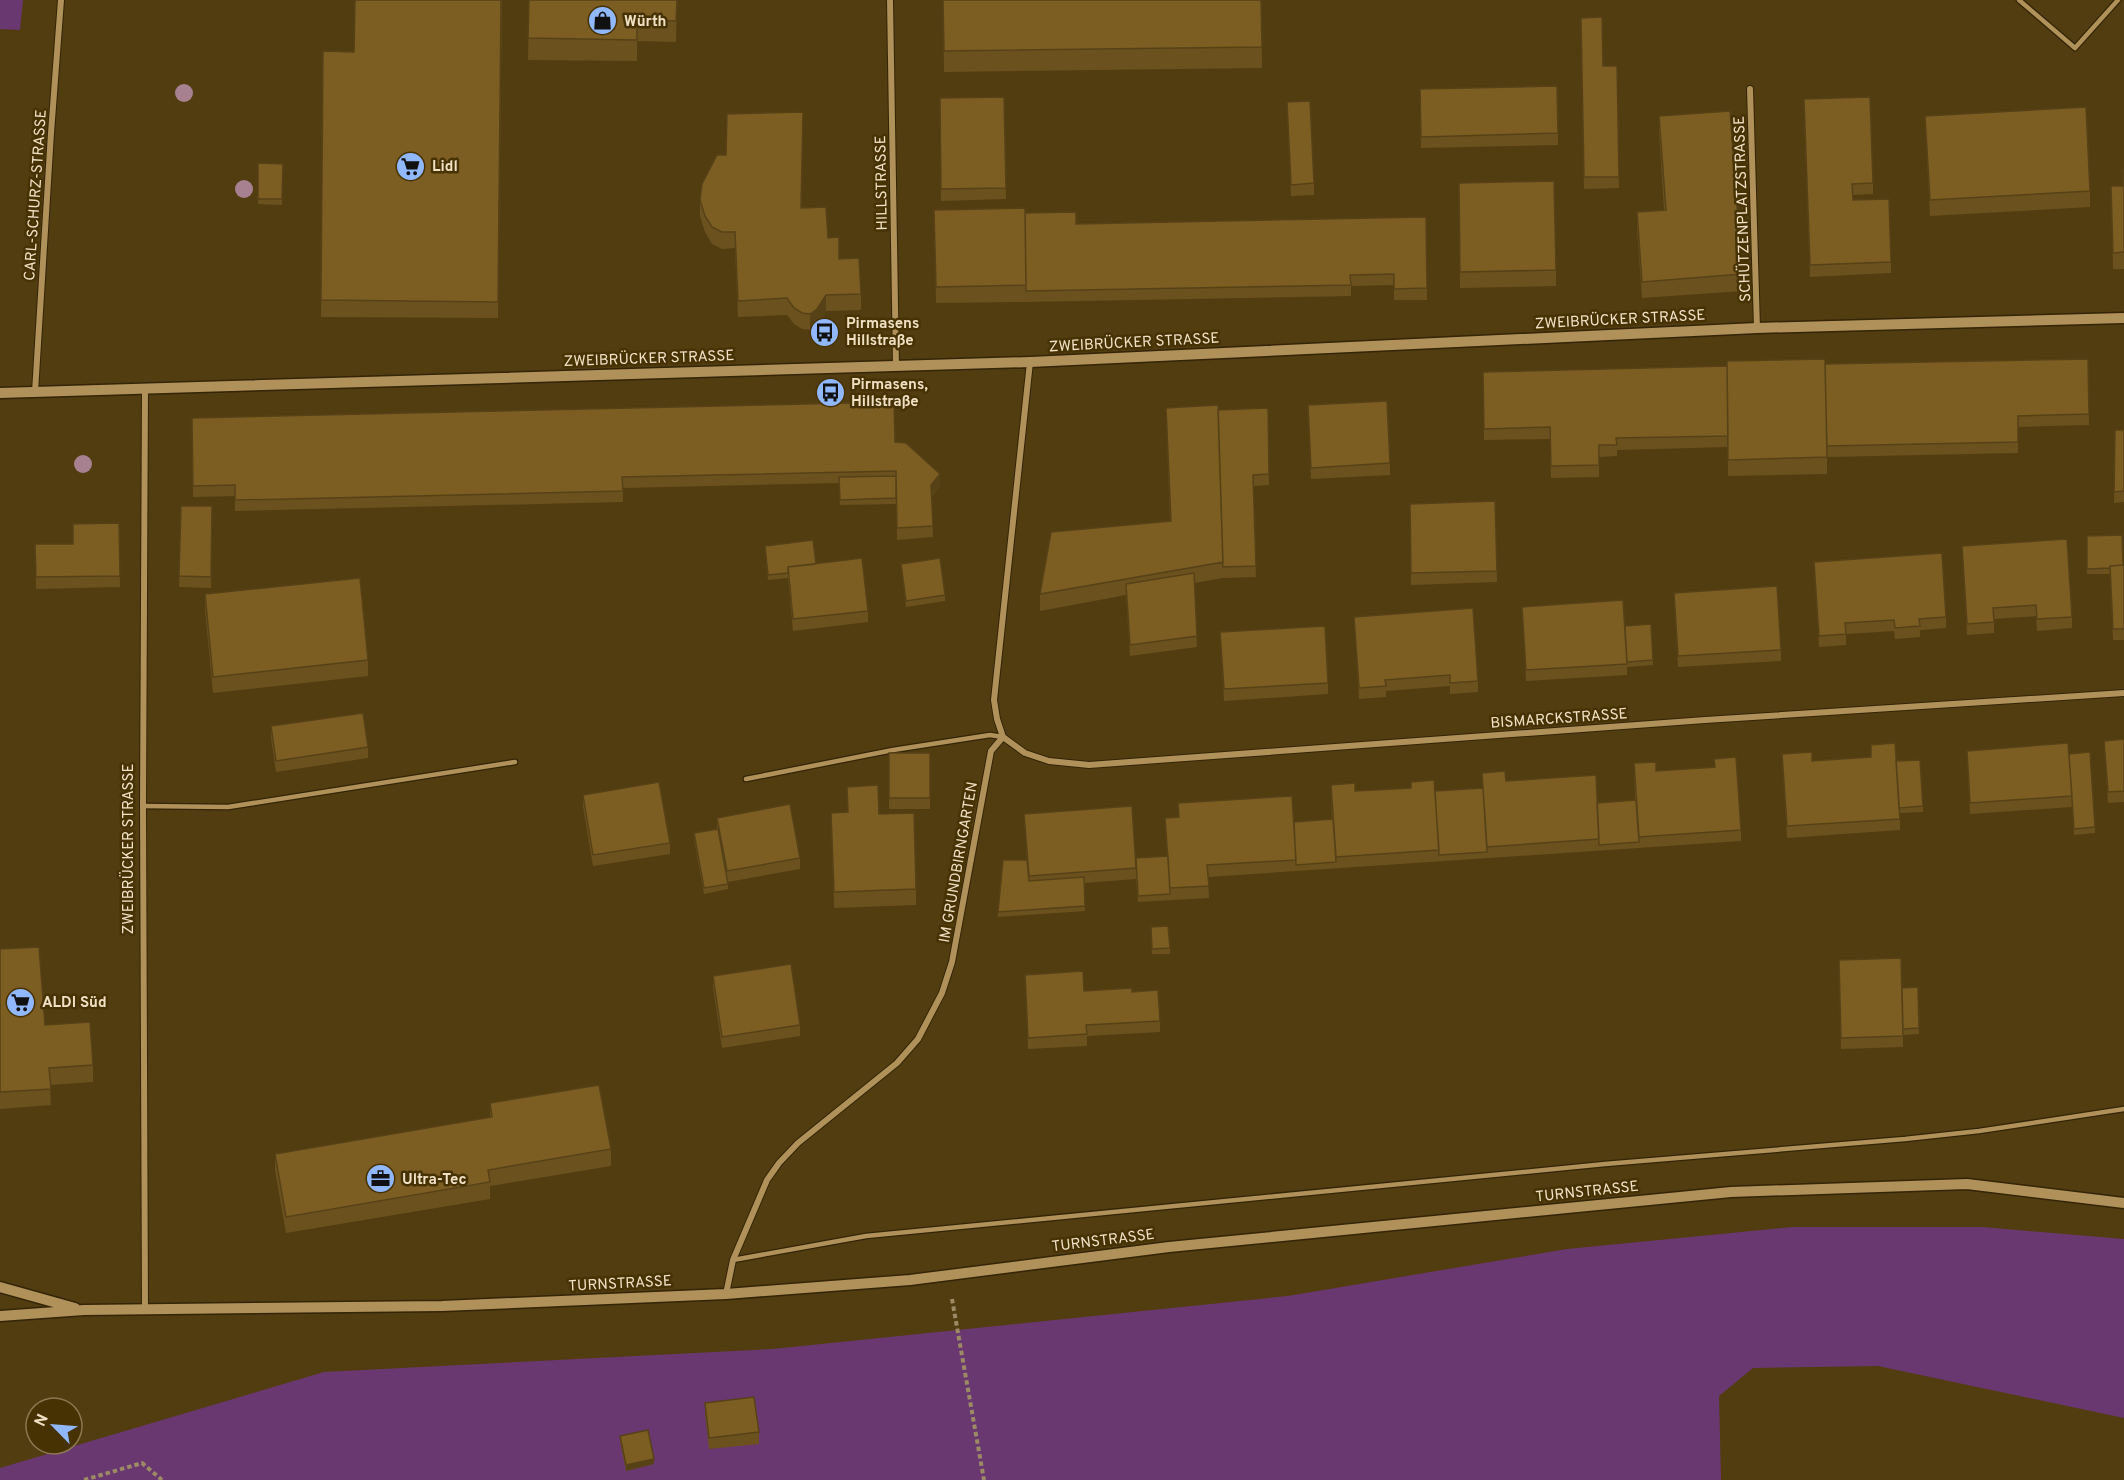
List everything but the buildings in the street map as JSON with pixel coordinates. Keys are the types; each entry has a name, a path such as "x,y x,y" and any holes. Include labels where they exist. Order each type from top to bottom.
{"street":[{"name":"CARL-SCHURZ-STRASSE","path":"35,392 61,0"},
{"name":"HILLSTRASSE","path":"890,0 896,365"},
{"name":"SCHÜTZENPLATZSTRASSE","path":"1750,89 1757,328"},
{"name":"ZWEIBRÜCKER STRASSE","path":"0,393 1030,362 1757,328 2124,318"},
{"path":"1003,737 994,700 1030,362"},
{"name":"ZWEIBRÜCKER STRASSE","path":"145,388 143,806 145,1311"},
{"name":"BISMARCKSTRASSE","path":"1003,737 1025,753 1049,761 1089,765 1705,720 2124,693"},
{"name":"IM GRUNDBIRNGARTEN","path":"726,1294 733,1260 767,1180 779,1163 798,1143 897,1063 918,1039 942,993 952,962 991,751 1003,737"},
{"name":"TURNSTRASSE","path":"0,1316 84,1310 442,1306 726,1294 910,1280 1169,1247 1731,1192 1967,1184 2124,1203"},
{"name":"TURNSTRASSE","path":"0,1287 84,1310"}],"lane":[{"path":"2019,0 2075,48 2118,0"},
{"path":"746,778 893,750 990,735 1003,737"},
{"path":"143,806 228,807 515,762"},
{"path":"733,1260 866,1236 1605,1164 1905,1139 1979,1131 2124,1109"}],"path":[{"path":"955,1319 984,1480"},
{"path":"84,1480 142,1463 162,1480"}],"shaded area":[{"path":"0,0 23,0 20,30 0,29"},
{"path":"1793,1227 1982,1227 2124,1239 2124,1418 1878,1366 1753,1368 1719,1396 1721,1480 0,1480 0,1468 40,1456 84,1456 84,1443 324,1372 773,1349 1288,1296 1567,1249"}],"place":[{"name":"Würth","path":"603,21"},
{"name":"Lidl","path":"411,166"},
{"name":"Pirmasens Hillstraße","path":"825,332"},
{"name":"Pirmasens, Hillstraße","path":"830,393"},
{"name":"ALDI Süd","path":"21,1002"},
{"name":"Ultra-Tec","path":"381,1179"}]}
